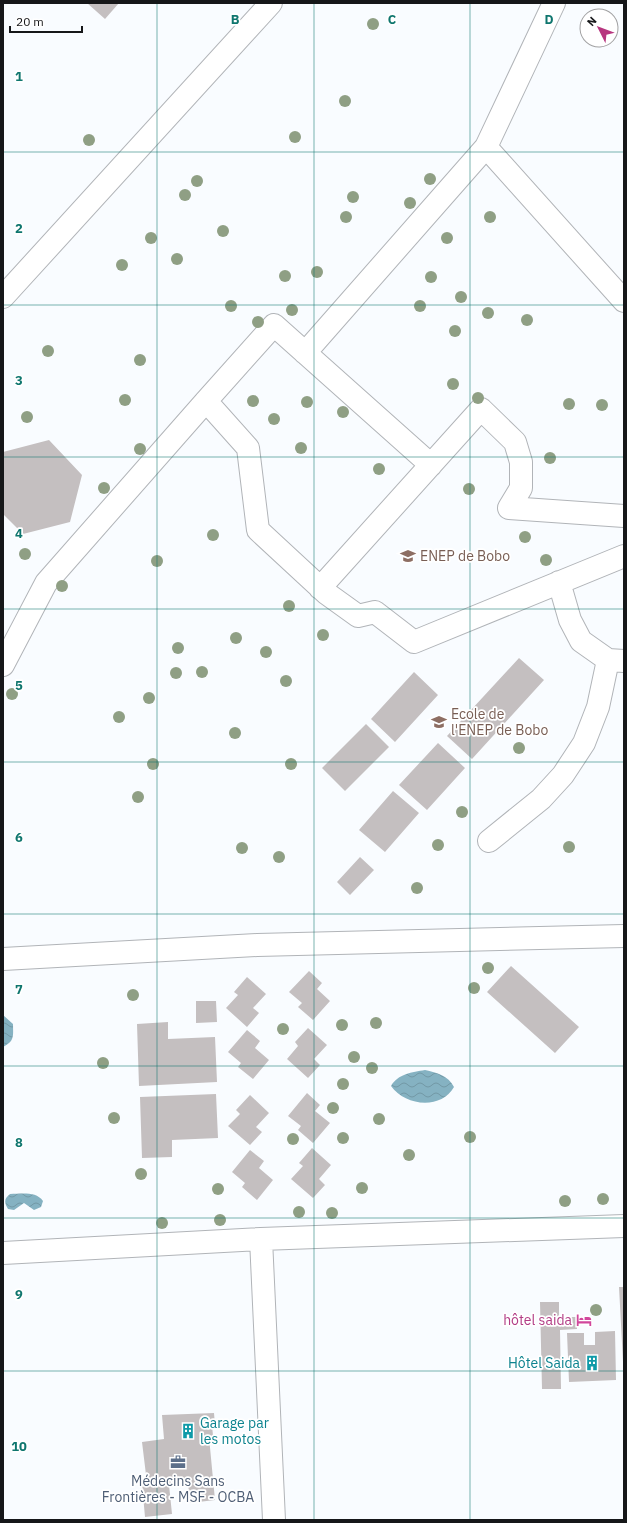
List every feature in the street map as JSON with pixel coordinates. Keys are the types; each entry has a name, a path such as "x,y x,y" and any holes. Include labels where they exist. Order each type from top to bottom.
{"street":[{"path":"3,297 271,3"},
{"path":"305,353 486,147 554,3"},
{"path":"486,147 624,301"},
{"path":"3,665 46,583 274,325 431,465"},
{"path":"206,401 248,448 258,530 320,588 358,616 375,612 414,642 624,556"},
{"path":"320,588 482,409 515,442 521,462 521,488 510,508 624,516"},
{"path":"489,841 542,799 563,775 584,743 616,661 582,641 570,620 559,582"},
{"path":"3,959 257,945 624,936"},
{"path":"3,1253 261,1239 624,1226"},
{"path":"261,1239 274,1520"}],"water":[{"path":"3,1015 13,1024 13,1032 10,1043 3,1047"},
{"path":"425,1070 445,1077 454,1087 441,1099 423,1103 405,1098 397,1093 391,1086 401,1076"},
{"path":"10,1194 32,1194 43,1201 41,1207 34,1210 24,1203 14,1210 8,1209 5,1201"}],"building":[{"path":"87,3 119,3 105,19"},
{"path":"49,440 82,475 70,522 23,534 3,514 3,452"},
{"path":"519,658 544,680 472,759 447,736"},
{"path":"414,672 438,695 395,742 371,719"},
{"path":"366,724 389,747 345,791 322,768"},
{"path":"438,743 465,768 427,810 399,785"},
{"path":"393,791 419,813 385,852 359,830"},
{"path":"360,857 374,870 350,895 337,882"},
{"path":"511,966 579,1027 555,1053 487,992"},
{"path":"309,971 322,983 317,989 330,1001 313,1020 298,1007 302,1003 289,992"},
{"path":"247,977 266,994 253,1008 259,1013 247,1027 226,1008 238,995 234,992"},
{"path":"196,1001 216,1001 217,1022 196,1023"},
{"path":"168,1022 168,1039 215,1037 217,1082 139,1086 137,1024"},
{"path":"308,1028 327,1045 314,1059 320,1065 308,1078 287,1059 298,1046 295,1042"},
{"path":"247,1030 260,1041 255,1048 269,1060 253,1079 238,1067 241,1063 228,1052"},
{"path":"307,1093 320,1105 315,1111 330,1123 313,1143 298,1130 301,1126 288,1116"},
{"path":"216,1094 218,1138 172,1140 172,1157 142,1158 140,1097"},
{"path":"250,1095 269,1113 256,1127 262,1132 250,1145 228,1126 240,1114 236,1110"},
{"path":"312,1148 331,1165 319,1179 325,1185 313,1198 291,1179 303,1166 299,1163"},
{"path":"250,1150 264,1161 259,1168 273,1180 257,1200 242,1187 245,1183 232,1172"},
{"path":"619,1287 624,1287 624,1362 623,1362"},
{"path":"540,1302 559,1302 559,1317 577,1317 577,1329 560,1330 561,1389 542,1389"},
{"name":"Hôtel Saida","path":"615,1331 616,1380 569,1382 567,1333 584,1333 584,1345 595,1345 595,1332"},
{"name":"Médecins Sans Frontières - MSF - OCBA","path":"214,1413 215,1425 212,1425 213,1436 209,1437 215,1500 190,1503 188,1483 169,1485 172,1514 145,1517 142,1484 147,1483 142,1442 164,1439 162,1415"}],"place":[{"name":"ENEP de Bobo","path":"408,556"},
{"name":"Ecole de l'ENEP de Bobo","path":"439,722"},
{"name":"hôtel saida","path":"584,1320"},
{"name":"Hôtel Saida","path":"592,1363"},
{"name":"Garage par les motos","path":"188,1431"},
{"name":"Médecins Sans Frontières - MSF - OCBA","path":"178,1462"}]}
